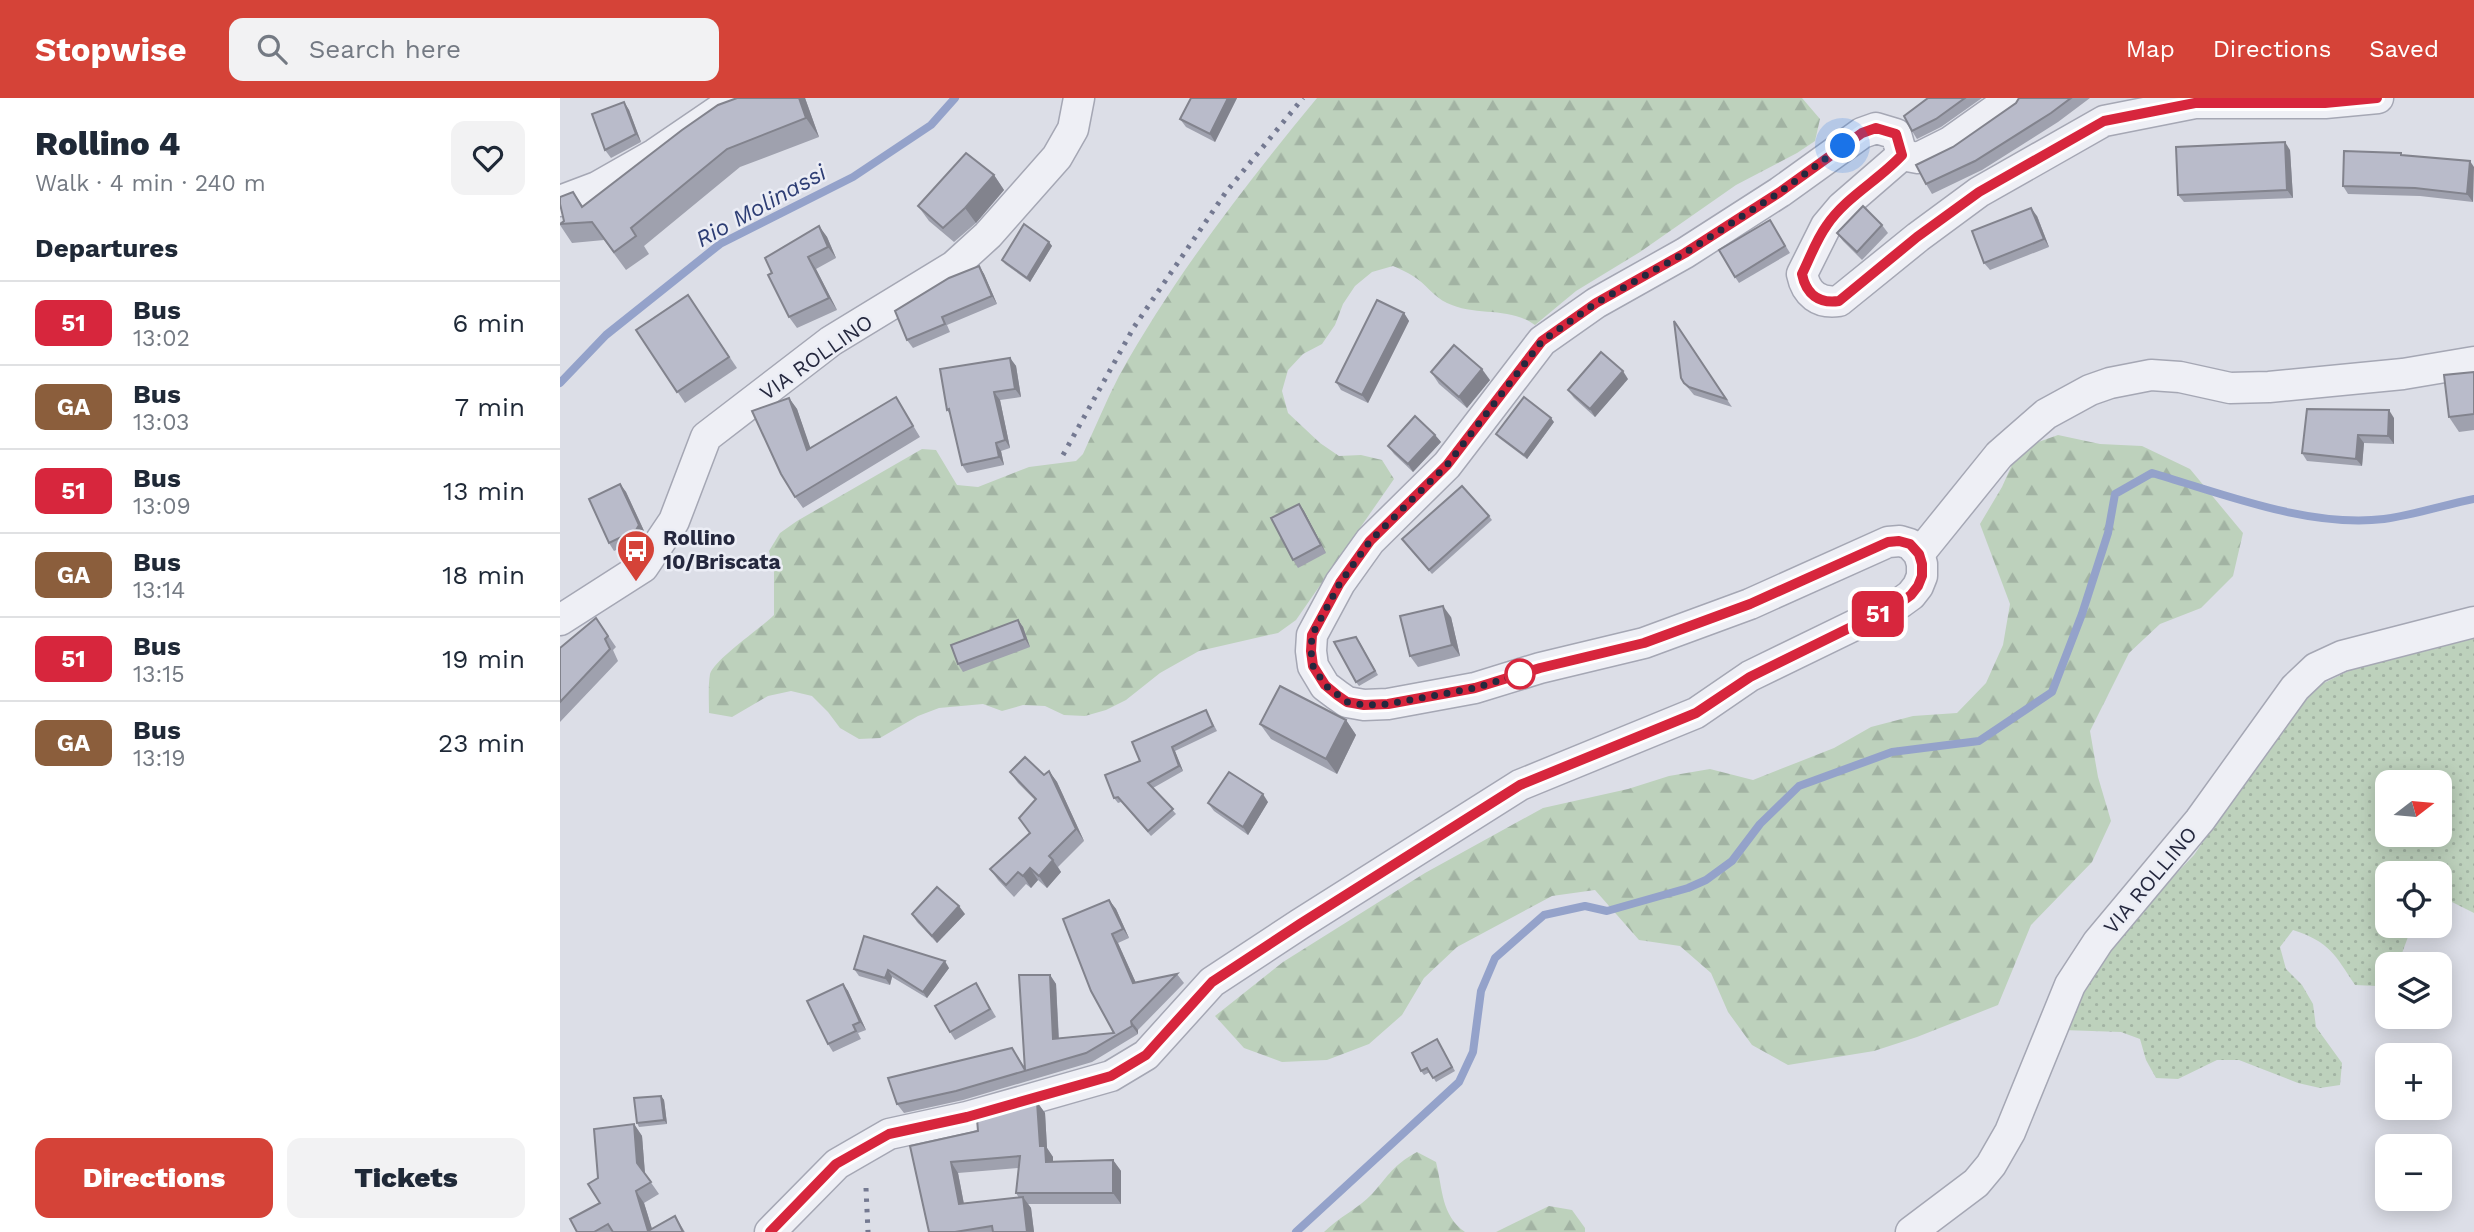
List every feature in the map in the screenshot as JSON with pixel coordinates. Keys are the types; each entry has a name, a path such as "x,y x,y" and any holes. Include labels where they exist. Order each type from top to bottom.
{"street":[{"path":"560,201 609,181 655,154 737,98"},
{"name":"VIA ROLLINO","path":"560,620 643,567 674,521 706,437 831,341 954,266 988,235 1057,157 1073,129 1079,98"},
{"path":"1902,155 1918,158 1939,148 2012,98"},
{"path":"1902,155 1842,207 1826,226 1802,274 1804,283 1814,297 1830,303 1839,301 1917,237 1979,192 2104,121 2198,101 2325,103 2378,98"},
{"path":"770,1232 836,1164 889,1134 1040,1098 1111,1076 1146,1055 1212,982 1520,785 1696,713 1750,677 1900,603 1911,595 1922,576 1919,554 1910,544 1888,542 1750,604 1644,643 1540,668 1475,688 1388,704 1364,705 1347,702 1325,685 1313,666 1311,651 1312,635 1340,583 1370,541 1447,465 1542,341 1596,303 1685,253 1780,192 1862,133 1876,128 1896,134 1902,155"},
{"path":"1919,554 1999,455 2046,414 2069,400 2110,383 2151,375 2180,377 2230,388 2269,387 2403,374 2474,362"},
{"name":"VIA ROLLINO","path":"1911,1232 1976,1183 1991,1165 2010,1132 2070,985 2098,942 2200,820 2295,688 2316,668 2342,656 2474,622"}],"green space":[{"path":"1317,98 1802,98 1820,119 1815,141 1736,185 1640,252 1576,291 1535,325 1525,319 1503,313 1469,310 1447,303 1417,279 1393,266 1372,272 1355,286 1322,344 1303,354 1288,370 1282,391 1288,413 1320,443 1339,456 1361,455 1382,460 1394,479 1296,620 1278,633 1199,651 1160,673 1126,700 1085,716 1064,715 1045,706 1023,705 1002,711 983,704 939,708 918,716 880,738 859,739 840,728 812,696 791,691 768,696 732,717 709,713 709,679 713,668 774,615 774,572 769,551 780,533 797,521 922,449 936,450 957,485 978,487 1029,467 1076,461 1083,454 1119,376 1163,303 1237,198"},
{"path":"2058,435 2100,444 2142,446 2190,469 2243,533 2233,576 2201,608 2160,624 2129,653 2090,731 2098,777 2111,821 2092,862 2031,925 1998,1005 1874,1051 1788,1065 1752,1045 1728,1012 1711,973 1680,946 1639,940 1595,890 1552,896 1457,947 1424,978 1402,1015 1369,1044 1327,1060 1282,1062 1244,1048 1215,1016 1283,962 1425,873 1543,808 1628,789 1669,776 1710,769 1753,780 1834,748 1871,727 1913,716 1957,713 1986,683 2003,645 2010,604 1980,524 2002,487 2019,449"},
{"path":"2474,634 2474,913 2452,902 2452,861 2375,861 2375,938 2408,938 2402,952 2375,952 2375,986 2355,985 2324,945 2293,930 2280,947 2286,969 2302,985 2313,1004 2316,1027 2342,1063 2340,1085 2320,1088 2298,1083 2239,1060 2217,1060 2178,1079 2156,1078 2146,1060 2140,1039 2121,1032 2063,1030 2110,943 2194,855 2287,719 2322,684 2379,656"},
{"path":"1417,1152 1436,1162 1447,1210 1465,1232 1324,1232 1367,1199 1397,1166"},
{"path":"1549,1206 1572,1210 1585,1232 1496,1232"}],"building":[{"path":"737,98 799,98 806,118 727,149 631,228 636,236 614,252 592,222 560,224 564,221 560,197 573,192 582,207 682,130 718,105"},
{"path":"1191,98 1228,98 1210,134 1180,119"},
{"path":"1928,98 1965,98 1936,119 1912,131 1904,116"},
{"path":"2019,98 2071,98 1975,161 1926,184 1916,165 1953,147 2016,103"},
{"path":"624,102 636,134 605,150 592,114"},
{"path":"2285,142 2287,190 2178,195 2176,147"},
{"path":"2344,151 2401,153 2470,161 2467,194 2415,188 2343,186"},
{"path":"966,153 994,175 943,228 918,206"},
{"path":"1863,206 1882,225 1857,252 1837,233"},
{"path":"2031,208 2044,239 1984,263 1972,231"},
{"path":"1770,220 1785,246 1735,277 1719,250"},
{"path":"1024,224 1049,242 1027,278 1002,260"},
{"path":"819,226 828,247 808,257 829,298 789,317 768,275 772,273 765,258"},
{"path":"979,266 992,296 942,317 945,324 907,340 895,311 949,278"},
{"path":"688,295 729,357 677,392 636,330"},
{"path":"1377,300 1404,313 1362,395 1336,382"},
{"path":"1674,321 1726,399 1684,383 1681,378"},
{"path":"1454,345 1482,369 1459,397 1431,372"},
{"path":"1601,352 1623,371 1590,409 1568,390"},
{"path":"1010,358 1015,389 994,392 1005,440 996,443 999,457 962,465 949,409 947,410 940,369"},
{"path":"2474,372 2474,414 2449,417 2444,375"},
{"path":"896,397 913,426 795,497 781,474 752,411 789,398 807,450"},
{"path":"1524,397 1551,418 1524,455 1496,434"},
{"path":"2307,409 2389,410 2388,436 2358,435 2356,459 2302,453"},
{"path":"1415,416 1435,435 1408,464 1388,446"},
{"path":"620,484 639,525 636,530 609,543 589,499"},
{"path":"1462,486 1489,516 1429,570 1402,539"},
{"path":"1299,504 1321,545 1293,560 1271,518"},
{"path":"1443,606 1452,645 1410,656 1400,616"},
{"path":"596,618 608,636 605,639 610,649 560,702 560,648"},
{"path":"1018,620 1025,639 958,664 951,645"},
{"path":"1356,637 1375,671 1356,682 1334,642"},
{"path":"1280,686 1346,720 1326,759 1260,724"},
{"path":"1206,710 1213,726 1172,747 1179,766 1148,783 1173,809 1148,831 1118,797 1114,798 1105,775 1140,761 1132,742"},
{"path":"1025,757 1044,775 1049,771 1076,829 1049,856 1053,860 1039,876 1030,868 1023,876 1018,872 1006,885 990,869 1030,833 1019,818 1036,799 1010,772"},
{"path":"1229,772 1263,794 1243,827 1208,803"},
{"path":"937,887 959,906 932,936 912,914"},
{"path":"1109,900 1123,929 1112,934 1133,983 1177,974 1131,1021 1132,1026 1086,1053 956,1091 897,1104 888,1078 1012,1048 1025,1070 1019,975 1050,975 1053,1039 1114,1033 1091,991 1063,919"},
{"path":"864,936 945,961 923,992 888,970 885,978 854,969"},
{"path":"976,983 990,1009 950,1032 935,1006"},
{"path":"843,984 860,1022 853,1025 856,1031 828,1044 807,1001"},
{"path":"1437,1039 1452,1067 1433,1078 1427,1068 1421,1071 1412,1053"},
{"path":"661,1096 664,1120 637,1123 634,1098"},
{"path":"1037,1102 1040,1146 1045,1146 1046,1162 1113,1160 1113,1193 1016,1193 1020,1156 951,1162 959,1204 1023,1197 1027,1232 993,1232 992,1226 955,1232 929,1232 910,1146 978,1131 977,1119"},
{"path":"634,1124 637,1163 651,1182 636,1191 648,1231 675,1216 683,1232 613,1232 608,1224 594,1232 577,1232 570,1219 600,1203 588,1184 598,1178 594,1129"}],"waterway":[{"name":"Rio Molinassi","path":"560,383 606,335 720,244 853,177 931,125 955,98"},
{"path":"1296,1232 1459,1082 1473,1052 1481,991 1495,958 1544,915 1585,906 1607,911 1688,888 1706,880 1732,861 1760,824 1799,786 1892,752 1979,741 2052,692 2082,614 2108,533 2115,494 2152,473 2297,514 2355,520 2384,519 2474,499"}],"railway":[{"path":"1063,455 1134,327 1226,192 1303,98"},
{"path":"866,1188 868,1232"}],"bus line":[{"name":"51","path":"770,1232 836,1164 889,1134 1040,1098 1111,1076 1146,1055 1212,982 1520,785 1696,713 1750,677 1900,603 1918,586 1922,576 1919,554 1910,544 1888,542 1750,604 1644,643 1540,668 1475,688 1388,704 1364,705 1347,702 1319,677 1313,666 1311,651 1312,635 1340,583 1370,541 1447,465 1542,341 1596,303 1685,253 1780,192 1862,133 1876,128 1896,134 1902,155 1842,207 1826,226 1802,274 1808,290 1822,301 1839,301 1917,237 1979,192 2104,121 2195,103 2325,103 2377,98"}],"place":[{"name":"Rollino 10/Briscata","path":"636,583"}],"route":[{"path":"1520,674 1475,688 1388,704 1364,705 1347,702 1325,685 1313,666 1312,635 1340,583 1370,541 1447,465 1542,341 1596,303 1685,253 1780,192 1843,146"}]}
